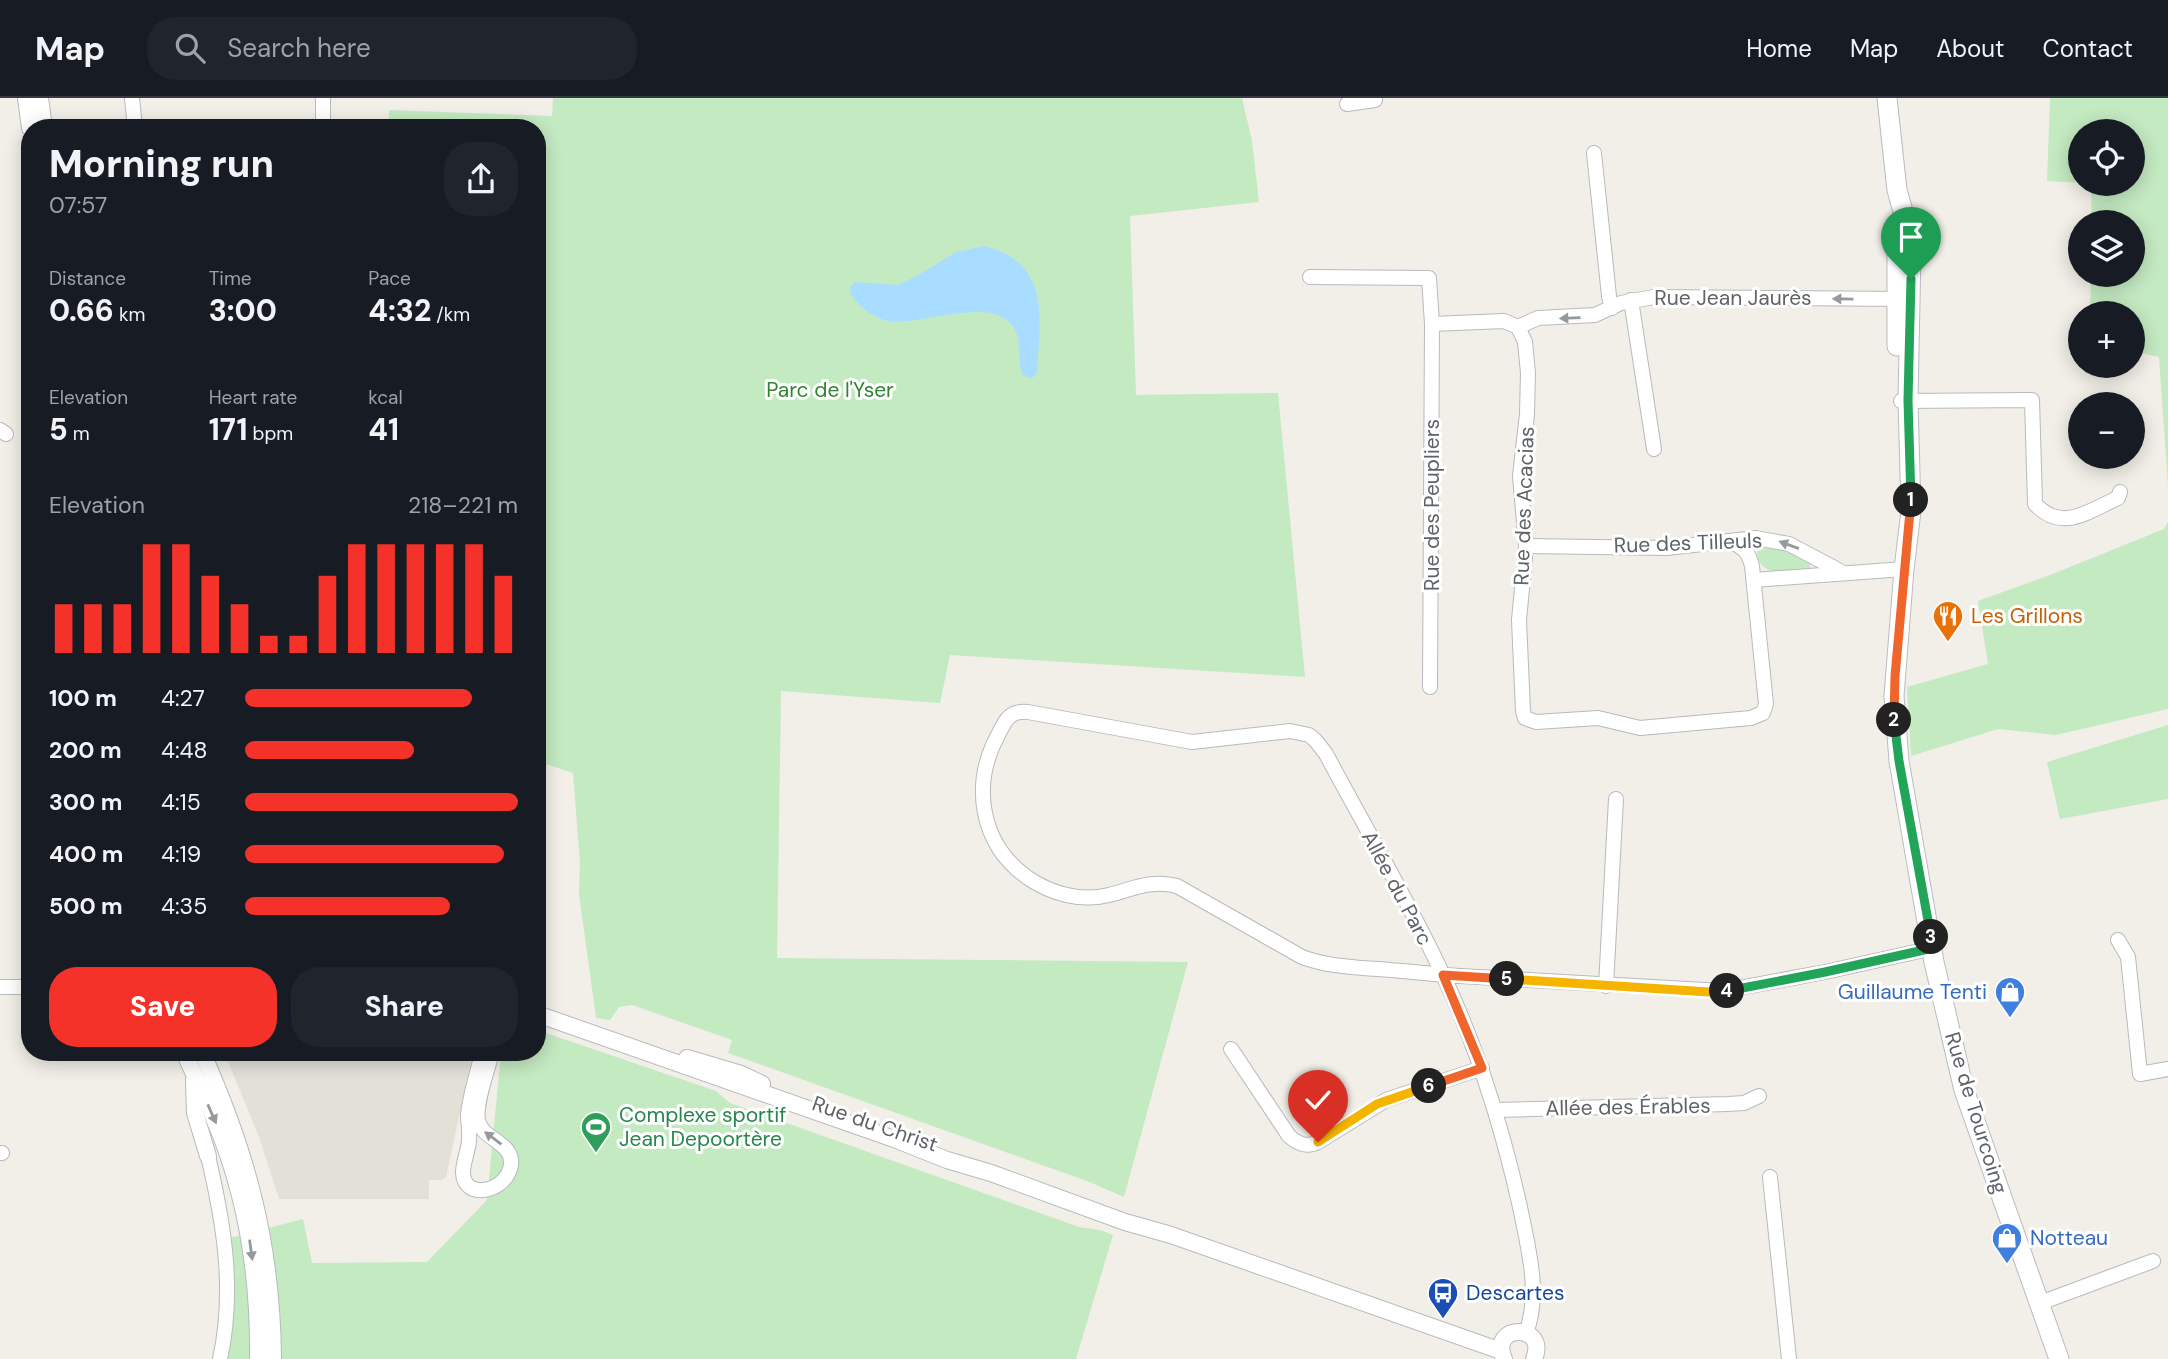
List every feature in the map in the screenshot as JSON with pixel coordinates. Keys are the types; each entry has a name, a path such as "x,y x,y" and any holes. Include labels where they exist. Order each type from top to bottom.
{"main road":[{"name":"Rue de Tourcoing","path":"1887,98 1897,190 1904,299 1904,400 1899,506 1904,569 1895,686 1895,727 1899,761 1950,1037 1964,1090 2059,1359"}],"street":[{"path":"26,98 29,119"},
{"path":"40,98 43,119"},
{"path":"132,98 134,119"},
{"path":"323,98 323,119"},
{"path":"1347,104 1375,98"},
{"path":"1594,153 1612,307"},
{"path":"1310,277 1429,278 1432,324"},
{"name":"Rue Jean Jaurès","path":"1432,324 1504,321 1518,327 1538,318 1587,317 1631,300 1666,297 1904,299"},
{"path":"1631,300 1654,449"},
{"name":"Rue des Peupliers","path":"1430,687 1432,324"},
{"name":"Rue des Acacias","path":"1518,327 1525,342 1528,373 1527,414 1520,476 1526,546 1519,620 1522,711 1525,718 1535,722 1598,718 1640,727 1758,716 1766,709 1766,704 1754,580"},
{"path":"1904,400 2032,400 2035,504 2052,518 2070,519 2118,498 2120,492"},
{"name":"Rue des Tilleuls","path":"1526,546 1667,548 1756,538 1784,542 1842,572"},
{"path":"1730,542 1745,549 1749,555 1754,580"},
{"name":"Rue des Tilleuls","path":"1754,580 1904,569"},
{"name":"Allée du Parc","path":"1443,975 1331,965 1302,957 1177,886 1167,883 1148,883 1109,895 1087,898 1062,894 1028,878 996,845 987,824 982,801 984,766 1007,717 1014,712 1028,712 1192,742 1290,731 1309,735 1317,741 1443,975 1482,1068 1512,1173 1529,1254 1532,1300 1526,1333"},
{"path":"1606,986 1616,799"},
{"path":"2118,940 2129,957 2140,1074 2168,1069"},
{"path":"1443,975 1723,991 1933,948"},
{"path":"0,987 21,987"},
{"name":"Rue du Christ","path":"546,1008 741,1074 769,1087 1129,1213 1171,1235"},
{"name":"Rue du Christ","path":"546,1017 947,1160 991,1173 1125,1222 1171,1235 1503,1355"},
{"path":"1231,1049 1289,1136 1308,1146 1385,1100 1482,1068"},
{"path":"188,1061 216,1122 236,1183 251,1249 258,1319 258,1359"},
{"path":"206,1061 245,1164 259,1213 271,1303 273,1359"},
{"path":"480,1061 468,1114 470,1139 463,1174 470,1186 485,1190 496,1188 511,1165 505,1147 483,1131 478,1120 490,1061"},
{"path":"194,1074 195,1113 215,1188 229,1278 228,1319 220,1359"},
{"name":"Allée des Érables","path":"1496,1110 1728,1104 1744,1103 1759,1096"},
{"path":"236,1183 245,1164"},
{"path":"1770,1177 1789,1359"},
{"path":"215,1188 242,1184 250,1204 259,1213"},
{"path":"2040,1303 2153,1261"},
{"path":"1503,1355 1503,1342 1509,1335 1526,1333 1536,1345 1534,1359"}],"shaded area":[{"path":"228,1061 471,1061 446,1177 442,1180 429,1180 429,1199 279,1199 259,1137"}],"green space":[{"name":"Parc de l'Yser","path":"553,98 1242,98 1252,141 1259,202 1130,216 1136,395 1278,393 1305,677 950,655 940,703 781,691 777,958 1188,962 1124,1197 1087,1181 728,1053 732,1040 632,1005 619,1007 610,1020 596,1018 579,894 580,863 573,773 546,764 546,119 389,119 389,110 552,116"},
{"path":"2050,98 2168,98 2168,486 2159,357 2145,354 2145,301 2090,301 2091,287 2145,287 2145,210 2092,210 2091,196 2145,196 2145,119 2068,119 2068,182 2047,181"},
{"path":"2168,522 2168,709 2056,735 1998,729 1911,756 1907,687 1988,664 1978,601 2164,529"},
{"path":"1761,544 1780,546 1810,561 1810,568 1784,573 1768,569 1758,558 1757,549"},
{"path":"2168,725 2168,799 2060,819 2047,762"},
{"path":"546,1033 716,1091 730,1103 1079,1227 1113,1235 1076,1359 228,1359 230,1238 303,1219 312,1263 427,1262 487,1200 500,1061 546,1061"}],"water":[{"path":"984,246 1006,254 1021,265 1031,279 1037,296 1040,333 1037,373 1034,377 1023,375 1015,330 1000,316 985,312 968,312 897,322 874,316 850,294 851,286 855,282 897,285 956,252"}],"place":[{"name":"Les Grillons","path":"1948,643"},
{"name":"Guillaume Tenti","path":"2010,1019"},
{"name":"Complexe sportif Jean Depoortère","path":"596,1154"},
{"name":"Notteau","path":"2007,1265"},
{"name":"Descartes","path":"1443,1320"}],"route":[{"path":"1318,1142 1385,1100 1482,1068 1443,975 1709,992 1825,972 1933,948 1899,761 1894,718 1895,676 1911,511 1908,400 1911,279"}]}
